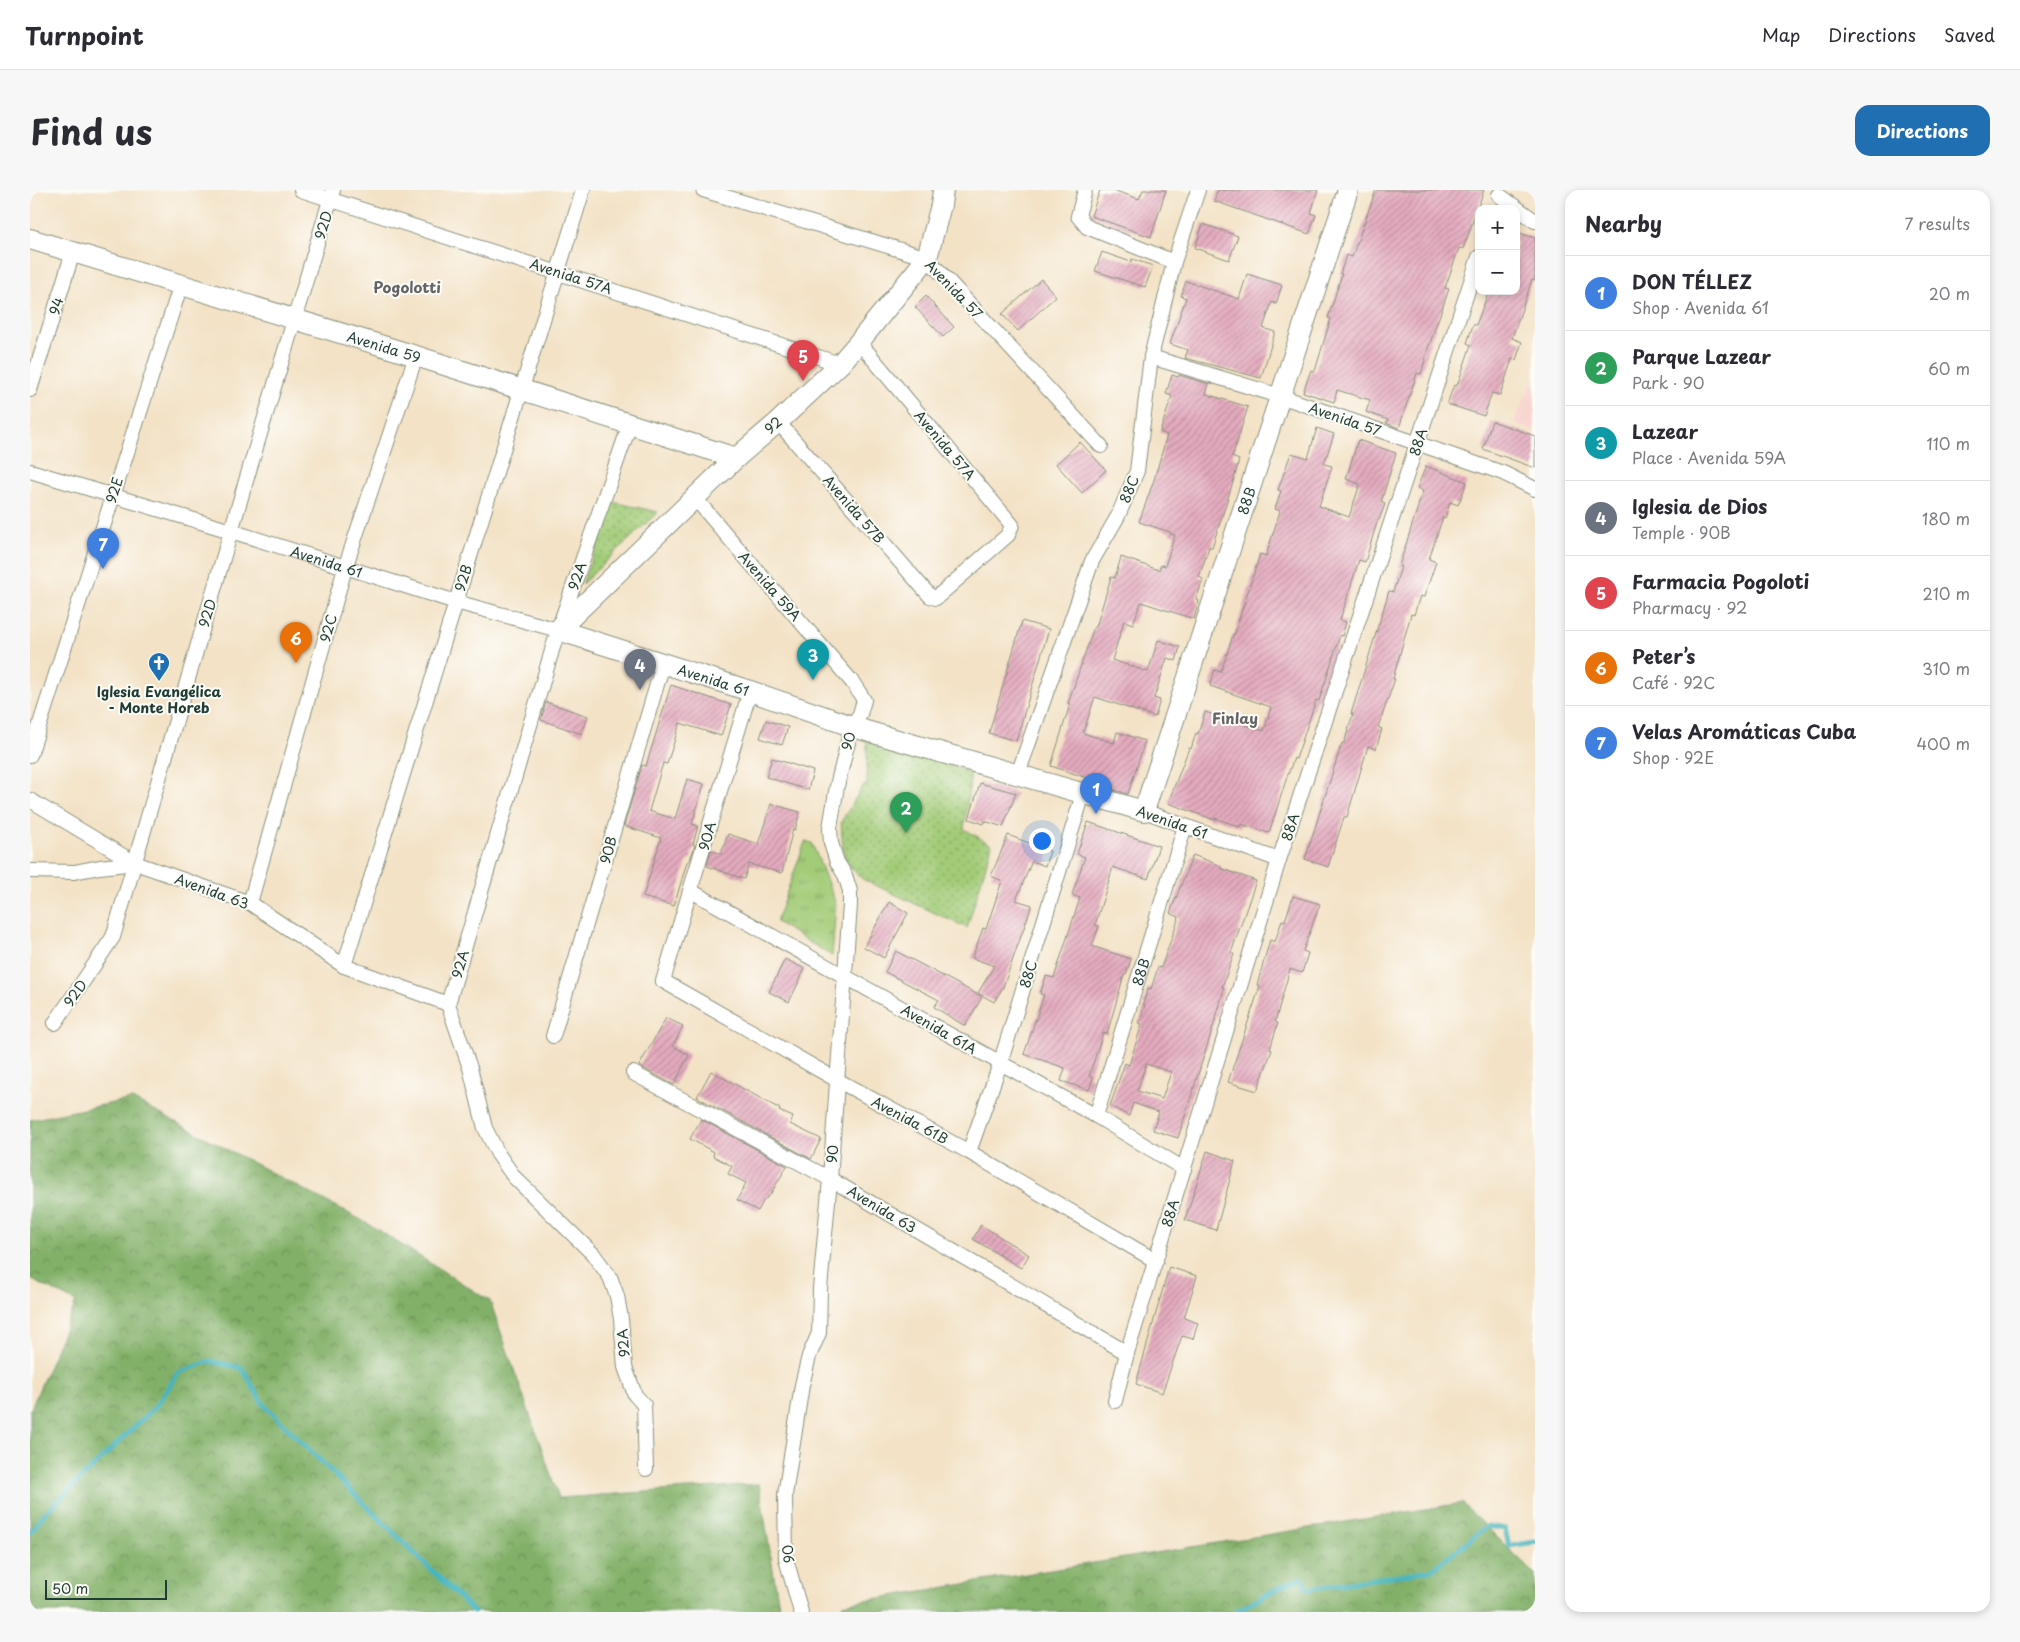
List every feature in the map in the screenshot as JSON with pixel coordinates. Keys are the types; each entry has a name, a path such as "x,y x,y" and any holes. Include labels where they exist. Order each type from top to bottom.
{"street":[{"name":"Avenida 57A","path":"301,190 332,195 558,272 840,364"},
{"name":"92B","path":"344,966 582,190"},
{"name":"Avenida 57","path":"702,190 927,258 1101,446"},
{"name":"92","path":"558,630 736,458 840,364 927,258 943,190"},
{"path":"1085,190 1078,216 1087,227 1174,262"},
{"name":"88C","path":"1018,774 1092,561 1118,516 1137,470 1152,357 1174,262 1198,190"},
{"name":"88B","path":"1144,812 1348,190"},
{"name":"92D","path":"55,1023 113,937 230,531 296,319 332,195"},
{"path":"1498,198 1535,221"},
{"name":"Avenida 59","path":"30,239 416,356 736,458"},
{"name":"94","path":"30,390 73,252"},
{"name":"88A","path":"1115,1401 1126,1353 1280,860 1475,269"},
{"name":"92E","path":"30,755 181,284"},
{"name":"Avenida 57A","path":"859,342 1012,525 1008,535 936,598 930,596"},
{"name":"92C","path":"250,903 345,568 416,356"},
{"name":"Avenida 57","path":"1152,357 1280,396 1503,473 1535,489"},
{"name":"Avenida 57B","path":"778,422 930,596"},
{"name":"92A","path":"630,424 558,630 448,1004 470,1068 485,1128 498,1154 514,1177 593,1254 610,1277 619,1311 625,1367 635,1396 644,1405 646,1469"},
{"name":"Avenida 61","path":"30,471 456,602 558,630 750,691 852,726 1144,812 1280,860"},
{"name":"Avenida 59A","path":"694,498 853,683 864,700"},
{"name":"90B","path":"553,1036 663,664"},
{"name":"90A","path":"663,981 750,691"},
{"name":"90","path":"801,1612 786,1559 785,1495 802,1385 809,1356 819,1333 820,1289 830,1179 850,891 845,875 837,862 831,843 830,828 837,786 852,726 860,714 864,700"},
{"name":"88C","path":"969,1152 1000,1064 1083,794"},
{"name":"Avenida 63","path":"30,800 134,863 250,903 344,966 448,1004"},
{"name":"88B","path":"1096,1116 1185,826"},
{"path":"30,872 74,872 100,866 134,863"},
{"name":"Avenida 61A","path":"691,891 1096,1116 1184,1169"},
{"name":"Avenida 61B","path":"663,981 836,1080 969,1152 1156,1261"},
{"name":"Avenida 63","path":"633,1073 830,1179 1126,1353"}],"shaded area":[{"path":"1535,377 1535,432 1514,422"}],"green space":[{"path":"613,502 658,512 582,584"},
{"path":"867,735 971,773 964,829 992,845 967,928 862,879 845,858 841,822 863,786 867,785"},
{"path":"805,842 812,843 836,904 832,956 776,922"},
{"path":"132,1099 367,1223 490,1301 559,1498 759,1484 780,1612 30,1612 30,1411 76,1302 30,1279 30,1120"},
{"path":"1462,1503 1535,1574 1535,1612 848,1612 842,1604"}],"building":[{"path":"1100,190 1113,190 1139,199 1143,190 1166,190 1151,237 1091,216"},
{"path":"1218,190 1318,190 1311,213 1316,215 1309,234 1214,201"},
{"path":"1376,190 1484,190 1479,205 1475,205 1475,215 1463,249 1459,248 1445,288 1449,289 1425,357 1421,374 1417,373 1399,428 1386,423 1388,420 1366,412 1370,400 1337,390 1334,402 1303,392 1311,370 1315,371 1331,318 1328,318 1346,255 1352,257"},
{"path":"1203,224 1238,236 1229,260 1195,248"},
{"path":"1520,233 1535,238 1535,281 1532,280 1512,338 1522,342 1516,360 1512,359 1500,395 1492,393 1484,416 1447,404 1454,385 1457,386 1471,345 1467,343 1473,325 1476,325 1487,295 1520,295"},
{"path":"1102,252 1131,262 1132,259 1153,266 1145,287 1095,271"},
{"path":"1247,274 1282,285 1276,304 1272,302 1263,328 1275,332 1261,378 1185,358 1188,350 1170,344 1186,298 1181,296 1186,281 1239,299"},
{"path":"1041,279 1056,296 1018,331 1002,314"},
{"path":"926,296 954,327 943,337 915,307"},
{"path":"1172,375 1178,377 1179,375 1209,384 1206,394 1248,407 1232,457 1239,460 1234,479 1212,547 1209,547 1199,577 1203,579 1196,600 1199,601 1194,619 1141,602 1133,624 1124,621 1112,660 1148,672 1158,640 1180,647 1176,661 1167,658 1154,698 1160,700 1155,717 1095,697 1083,733 1114,743 1117,732 1145,741 1128,794 1101,786 1102,783 1051,766 1070,704 1068,703 1094,627 1096,627 1111,577 1115,578 1121,557 1159,570 1161,565 1165,566 1175,535 1139,522 1167,435 1160,432 1172,396 1166,394"},
{"path":"1492,421 1535,436 1535,468 1483,449"},
{"path":"1317,428 1334,434 1324,464 1332,466 1319,506 1349,517 1360,484 1346,479 1358,440 1396,453 1381,502 1385,504 1378,519 1365,562 1359,560 1340,620 1346,622 1342,636 1340,635 1319,701 1316,700 1296,759 1294,758 1269,833 1241,824 1240,827 1215,818 1215,820 1168,803 1189,748 1191,749 1196,733 1198,734 1205,712 1264,731 1271,707 1210,686 1215,670 1221,672 1260,554 1266,556 1280,511 1275,509 1281,491 1278,490 1291,453 1308,458"},
{"path":"1080,442 1106,470 1082,493 1056,464"},
{"path":"1426,466 1467,482 1458,505 1450,502 1445,518 1443,517 1429,559 1436,562 1424,597 1420,596 1414,615 1411,614 1393,679 1395,679 1378,727 1382,729 1376,749 1368,746 1347,817 1344,817 1328,867 1305,859 1342,743 1344,743 1353,714 1351,714 1389,591 1393,592 1401,567 1399,566 1423,491 1417,488"},
{"path":"1022,621 1049,629 1016,741 989,733"},
{"path":"671,685 731,705 721,736 680,723 667,764 663,763 649,811 675,819 687,779 704,784 692,824 698,826 693,844 695,845 690,860 687,862 674,906 643,897 661,838 624,826 642,765 646,766"},
{"path":"546,702 588,716 582,734 541,720"},
{"path":"766,720 788,727 782,745 760,738"},
{"path":"772,758 813,771 808,790 766,777"},
{"path":"980,783 1016,793 1003,827 985,821 984,824 969,819"},
{"path":"771,804 800,812 795,830 793,829 782,873 749,864 744,879 707,866 711,850 721,854 728,834 758,844"},
{"path":"1088,822 1159,846 1148,879 1113,867 1095,925 1099,926 1092,946 1131,959 1126,975 1124,975 1107,1034 1103,1033 1089,1076 1093,1078 1089,1090 1061,1081 1065,1068 1024,1054 1044,995 1040,994 1046,976 1054,978 1080,898 1072,895 1085,857 1077,854"},
{"path":"1008,835 1050,851 1045,866 1032,861 1016,900 1032,905 1003,987 994,1002 978,993 994,966 972,958 983,928 986,929 1002,881 991,876"},
{"path":"1193,855 1221,866 1220,868 1256,881 1231,953 1234,954 1222,987 1224,988 1218,1011 1178,1138 1153,1130 1159,1112 1133,1103 1129,1116 1110,1106 1125,1063 1129,1065 1142,1024 1139,1023 1148,988 1151,989 1158,967 1161,968 1179,917 1170,913","holes":["1146,1064 1171,1072 1162,1099 1137,1091"]},
{"path":"1293,896 1320,904 1303,951 1308,953 1302,973 1290,969 1275,1022 1278,1023 1270,1049 1272,1050 1257,1091 1228,1082 1260,986 1257,985 1270,940 1275,942 1282,920 1285,921"},
{"path":"889,902 908,913 884,958 864,947"},
{"path":"896,951 982,997 965,1026 934,1007 939,1000 885,972"},
{"path":"785,959 805,969 789,1002 769,992"},
{"path":"666,1018 683,1026 673,1046 689,1055 674,1085 639,1066"},
{"path":"711,1071 780,1109 779,1111 793,1117 790,1124 821,1139 811,1159 697,1097"},
{"path":"701,1119 787,1166 758,1211 737,1200 746,1183 728,1174 732,1166 713,1156 714,1152 690,1139"},
{"path":"1207,1151 1235,1161 1216,1230 1185,1220"},
{"path":"981,1225 1029,1255 1021,1268 973,1239"},
{"path":"1169,1267 1197,1276 1184,1318 1198,1323 1193,1339 1182,1336 1162,1393 1136,1384"}],"waterway":[{"path":"30,1533 43,1515 156,1406 178,1373 210,1361 242,1368 264,1405 474,1612"},
{"path":"1234,1612 1284,1585 1302,1578 1309,1589 1431,1570 1488,1526 1505,1529 1509,1546 1535,1542"}],"place":[{"name":"Farmacia Pogoloti","path":"803,381"},
{"name":"Velas Aromáticas Cuba","path":"103,569"},
{"name":"Peter’s","path":"296,663"},
{"name":"Lazear","path":"813,680"},
{"name":"Iglesia Evangélica - Monte Horeb","path":"159,682"},
{"name":"Iglesia de Dios","path":"640,690"},
{"name":"DON TÉLLEZ","path":"1096,814"},
{"name":"Parque Lazear","path":"906,833"}],"district":[{"name":"Pogolotti","path":"407,286"},
{"name":"Finlay","path":"1235,717"}]}
